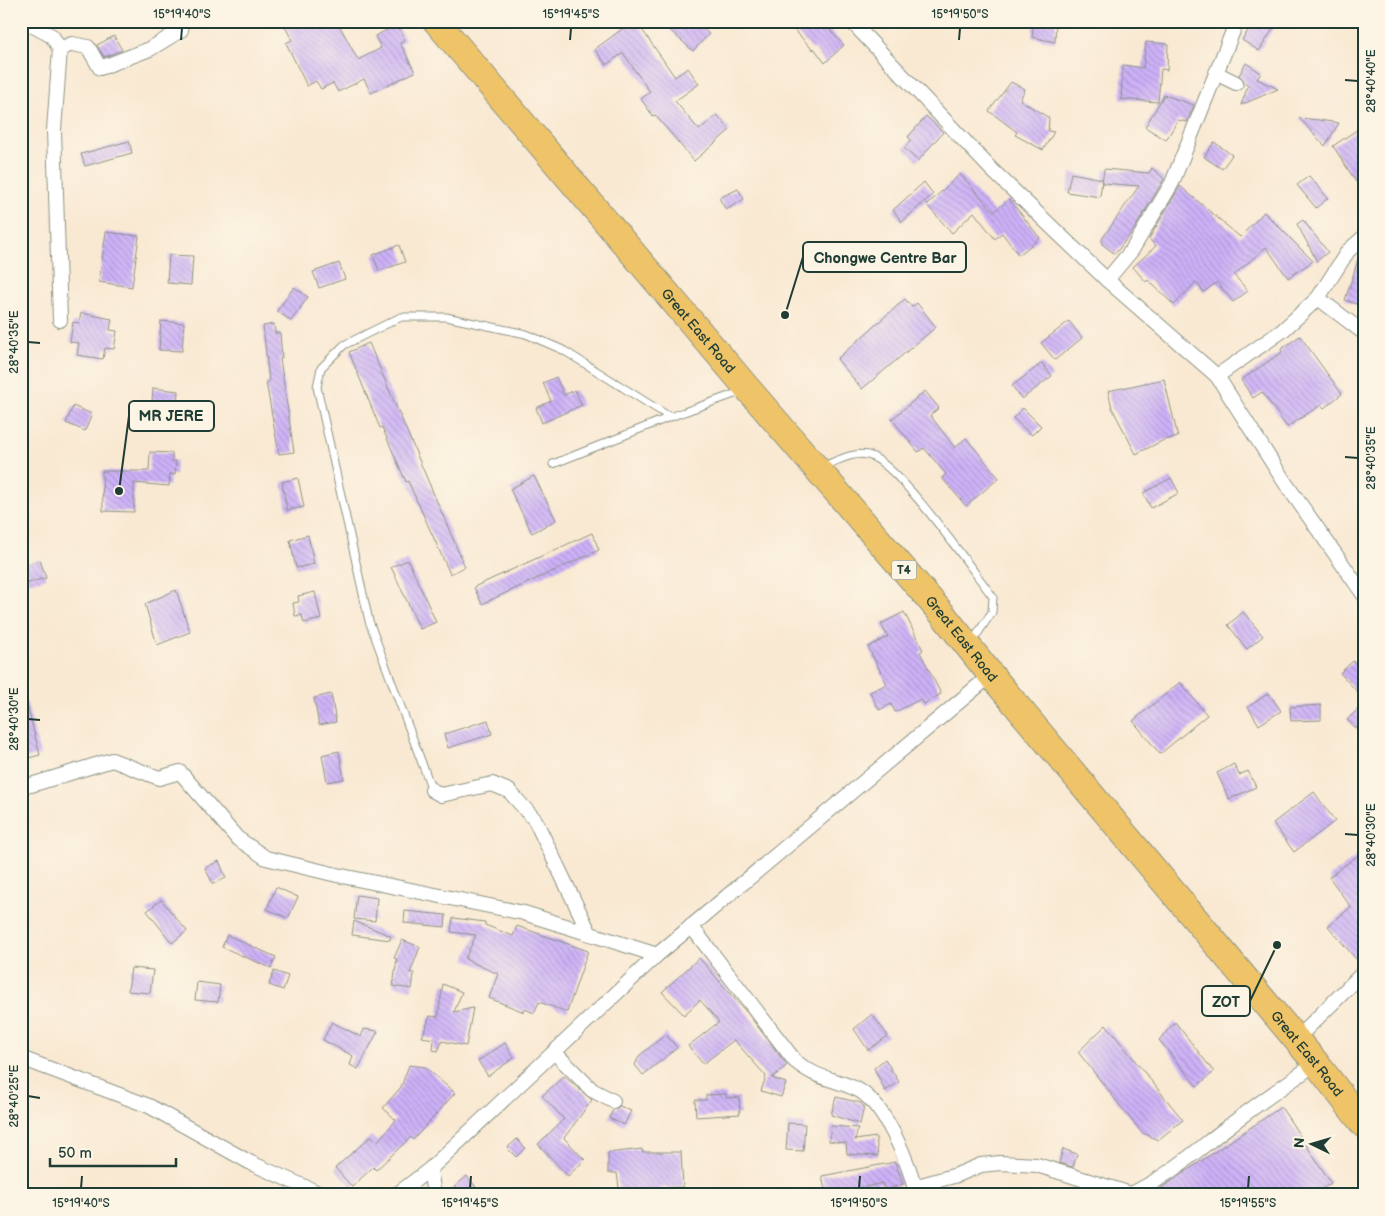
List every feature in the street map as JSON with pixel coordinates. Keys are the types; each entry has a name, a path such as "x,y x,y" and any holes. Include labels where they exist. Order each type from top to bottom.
{"highway":[{"name":"Great East Road","path":"436,21 748,390 969,646 991,675 1316,1063 1364,1125"}],"street":[{"path":"24,21 52,36 60,49 54,130 60,320"},
{"path":"851,21 990,169 1107,280 1217,376 1289,488 1364,595"},
{"path":"1107,280 1132,250 1172,182 1237,21"},
{"path":"60,49 72,44 88,47 100,68 150,49 182,30"},
{"path":"1216,73 1236,83"},
{"path":"1217,376 1282,331 1318,298 1348,252 1364,237"},
{"path":"1318,298 1364,333"},
{"path":"396,1195 430,1169 657,954 991,675"},
{"path":"31,784 112,760 159,778 180,772 236,838 266,858 337,875 524,913 657,954"},
{"path":"432,790 441,795 492,784 509,791 535,820 590,934"},
{"path":"691,926 795,1061 819,1078 855,1088 871,1099 886,1118 915,1191 981,1166 1000,1163 1037,1165 1105,1190 1131,1194 1148,1186 1209,1143 1316,1063"},
{"path":"1295,1040 1364,972"},
{"path":"554,1052 592,1090 612,1101"},
{"path":"21,1058 149,1106 251,1163 323,1195"},
{"path":"430,1169 434,1195"}],"lane":[{"path":"432,790 369,621 317,386 321,368 344,345 401,317 446,317 534,337 563,350 670,417"},
{"path":"553,464 670,417 748,390"},
{"path":"816,469 855,454 870,455 900,476 993,597 992,612 969,646"}],"building":[{"path":"282,21 337,21 358,60 381,48 375,36 397,25 405,40 400,43 415,72 371,93 364,79 338,92 333,83 321,89 316,81 307,86 286,43 292,40"},
{"path":"633,21 636,21 675,77 688,68 699,84 675,101 699,130 717,115 730,130 694,161 655,115 653,116 641,99 650,92 623,53 606,65 595,49"},
{"path":"660,21 695,21 709,34 693,51"},
{"path":"786,21 821,21 844,45 825,63 814,48 813,50"},
{"path":"1034,21 1056,21 1055,42 1032,37"},
{"path":"1254,21 1278,21 1259,51 1242,40"},
{"path":"114,36 122,50 104,57 97,45"},
{"path":"1146,42 1168,44 1167,70 1161,69 1158,102 1121,99 1123,65 1143,68"},
{"path":"1246,63 1261,73 1257,79 1278,89 1241,105 1248,86 1239,75"},
{"path":"1011,82 1025,89 1020,100 1049,118 1048,131 1054,132 1043,150 1015,135 1017,132 989,111"},
{"path":"1164,95 1194,105 1187,122 1178,120 1166,140 1145,127"},
{"path":"926,116 943,132 918,161 904,148 911,140 908,137"},
{"path":"1299,118 1319,120 1339,123 1325,146"},
{"path":"1364,125 1364,194 1333,146"},
{"path":"129,141 132,153 85,166 81,154"},
{"path":"1214,142 1232,155 1222,169 1204,157"},
{"path":"1152,168 1164,179 1135,228 1115,254 1102,244 1102,239 1139,186 1102,183 1104,169 1149,173"},
{"path":"1071,173 1102,179 1100,197 1067,192"},
{"path":"960,174 994,212 1009,199 1040,238 1019,255 1002,233 995,239 974,212 952,233 927,205"},
{"path":"1309,176 1328,198 1316,208 1297,185"},
{"path":"924,182 933,194 902,222 893,210"},
{"path":"1180,186 1240,237 1264,212 1313,261 1288,278 1266,247 1234,275 1248,291 1233,302 1217,282 1204,292 1196,282 1174,305 1148,280 1146,282 1133,267 1156,246 1149,239"},
{"path":"738,189 744,199 726,210 719,198"},
{"path":"1303,220 1328,252 1317,261 1297,224"},
{"path":"106,232 139,236 132,287 99,282"},
{"path":"399,245 405,262 379,271 373,255"},
{"path":"1361,251 1364,251 1364,307 1345,300"},
{"path":"169,255 193,256 191,285 167,283"},
{"path":"339,263 345,279 319,288 313,272"},
{"path":"294,287 308,297 291,321 277,311"},
{"path":"905,299 912,307 917,303 936,327 862,389 837,359"},
{"path":"81,313 112,319 110,330 117,331 114,349 105,348 103,359 77,355 79,343 70,342 73,322 79,323"},
{"path":"161,321 184,323 182,351 159,350"},
{"path":"1069,321 1082,338 1055,360 1041,343"},
{"path":"274,324 275,333 280,333 282,358 280,358 294,452 279,454 266,382 269,382 263,326"},
{"path":"1300,336 1342,394 1324,408 1321,405 1287,427 1262,392 1253,398 1241,380 1282,352 1281,349"},
{"path":"369,343 465,567 450,574 408,481 406,482 382,427 380,428 349,352"},
{"path":"1042,363 1052,376 1022,399 1012,386"},
{"path":"556,377 564,395 575,390 582,405 542,423 536,408 551,401 543,383"},
{"path":"1164,379 1178,437 1164,440 1136,454 1112,408 1108,391"},
{"path":"153,388 178,391 176,418 151,416"},
{"path":"925,391 939,408 930,415 955,448 966,438 999,478 966,506 942,478 946,474 924,448 918,452 892,419"},
{"path":"73,406 92,414 85,431 66,423"},
{"path":"1023,408 1041,426 1032,435 1013,418"},
{"path":"150,452 172,453 172,461 176,461 175,475 170,474 169,486 134,483 134,512 103,511 102,471 149,471"},
{"path":"534,476 556,520 532,533 510,489"},
{"path":"298,478 304,507 287,510 282,482"},
{"path":"1171,478 1179,493 1151,508 1143,493"},
{"path":"592,533 599,550 482,604 474,587"},
{"path":"308,535 314,564 296,568 290,540"},
{"path":"40,560 46,578 21,585 21,565"},
{"path":"408,560 436,622 420,629 391,567"},
{"path":"176,590 190,632 157,645 145,604"},
{"path":"315,592 321,619 304,623 302,615 295,616 293,603 299,602 298,596"},
{"path":"904,612 923,650 920,652 941,694 924,704 921,699 895,712 891,704 879,710 870,692 887,684 868,647 888,637 881,624"},
{"path":"1243,612 1263,636 1247,649 1228,625"},
{"path":"1353,661 1364,672 1364,699 1340,673"},
{"path":"1180,682 1207,715 1160,754 1133,721"},
{"path":"1269,693 1281,711 1259,725 1248,707"},
{"path":"331,694 336,722 319,725 314,698"},
{"path":"26,701 40,755 21,760 21,702"},
{"path":"1364,703 1364,735 1347,720"},
{"path":"1321,705 1321,720 1291,721 1290,707"},
{"path":"488,720 492,734 448,748 444,734"},
{"path":"339,751 344,779 327,782 322,755"},
{"path":"1234,764 1239,775 1248,771 1256,787 1229,799 1217,773"},
{"path":"1314,792 1335,821 1294,852 1273,823"},
{"path":"1364,851 1364,953 1356,959 1328,926 1351,907 1329,877"},
{"path":"219,861 226,878 213,884 205,868"},
{"path":"276,887 298,897 288,918 267,909"},
{"path":"357,895 377,898 375,921 354,919"},
{"path":"161,900 187,931 172,943 147,911"},
{"path":"405,911 446,915 445,927 404,923"},
{"path":"453,918 485,922 485,925 513,936 517,926 588,951 567,1012 539,1002 534,1013 525,1009 524,1012 489,998 498,974 465,959 476,935 451,932"},
{"path":"354,921 391,936 390,940 352,935"},
{"path":"227,935 276,957 271,968 222,947"},
{"path":"402,940 420,947 410,973 414,973 412,989 393,986 397,959 394,958"},
{"path":"699,958 748,1014 787,1065 772,1078 786,1083 781,1097 761,1091 766,1076 734,1040 703,1064 688,1046 719,1022 700,1000 684,1015 662,992"},
{"path":"131,968 153,970 150,993 128,991"},
{"path":"274,971 288,976 283,990 269,985"},
{"path":"197,982 220,985 218,1002 195,1000"},
{"path":"443,984 462,992 454,1012 473,1008 466,1046 442,1041 438,1051 433,1050 434,1039 422,1037 430,1016 438,1017"},
{"path":"872,1014 888,1036 868,1050 854,1029"},
{"path":"332,1022 361,1037 364,1029 378,1031 358,1069 350,1065 353,1056 323,1040"},
{"path":"1175,1022 1214,1072 1197,1086 1159,1040"},
{"path":"1106,1025 1183,1120 1158,1140 1141,1132 1078,1052"},
{"path":"666,1034 677,1048 643,1075 635,1065 639,1056"},
{"path":"505,1043 514,1058 488,1076 478,1061"},
{"path":"885,1059 899,1082 885,1091 874,1068"},
{"path":"409,1065 425,1067 455,1093 413,1140 411,1137 376,1170 373,1167 352,1187 335,1168 371,1136 377,1142 396,1120 383,1108 401,1087"},
{"path":"564,1076 592,1100 564,1138 585,1160 568,1176 538,1144 564,1119 542,1096"},
{"path":"726,1094 726,1098 739,1097 740,1114 696,1117 695,1100 706,1100 706,1095"},
{"path":"836,1097 861,1103 864,1107 860,1124 831,1115"},
{"path":"620,1106 631,1111 624,1125 609,1118 613,1110"},
{"path":"1281,1107 1331,1183 1313,1195 1151,1195"},
{"path":"788,1123 805,1124 803,1151 786,1150"},
{"path":"831,1126 858,1128 855,1140 876,1137 878,1156 847,1154 846,1143 829,1141"},
{"path":"517,1139 525,1148 516,1157 507,1148"},
{"path":"642,1149 642,1152 681,1152 683,1187 660,1188 661,1191 652,1192 652,1195 620,1195 617,1173 608,1173 608,1153"},
{"path":"1063,1149 1077,1154 1073,1167 1059,1163"},
{"path":"895,1162 903,1184 884,1191 882,1183 857,1189 858,1195 826,1195 822,1176"},
{"path":"467,1176 476,1187 467,1195 445,1195"}],"place":[{"name":"Chongwe Centre Bar","path":"785,315"},
{"name":"MR JERE","path":"119,491"},
{"name":"ZOT","path":"1277,945"}]}
